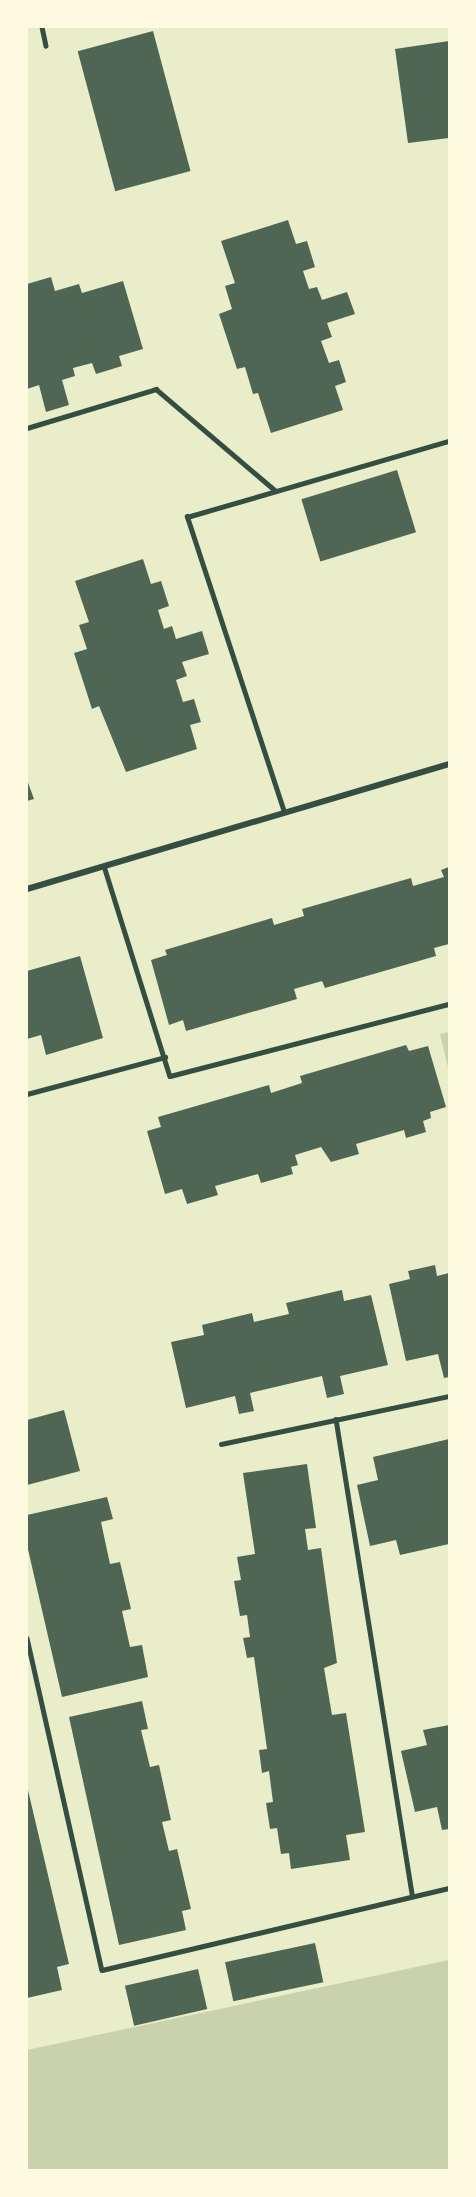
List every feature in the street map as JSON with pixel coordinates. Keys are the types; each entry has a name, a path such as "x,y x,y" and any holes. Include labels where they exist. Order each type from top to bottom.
{"street":[{"path":"27,889 449,764"}],"lane":[{"path":"42,27 46,46"},
{"path":"27,428 156,389 276,491"},
{"path":"284,812 187,517 449,441"},
{"path":"104,866 170,1076 449,1004"},
{"path":"27,1094 165,1057"},
{"path":"221,1444 449,1396"},
{"path":"336,1419 412,1896"},
{"path":"27,1638 102,1970 449,1888"}],"green space":[{"path":"449,1032 449,1071 440,1034"},
{"path":"449,1960 449,2170 27,2170 27,2050"}],"building":[{"path":"153,31 191,171 115,191 78,51"},
{"path":"449,41 449,138 408,143 395,49"},
{"path":"288,220 296,244 307,241 315,267 303,271 309,289 317,287 322,300 347,292 355,314 327,323 332,337 321,341 329,363 339,360 346,382 335,386 343,410 271,433 258,393 253,394 245,367 237,369 219,314 232,309 225,286 235,283 221,241"},
{"path":"51,277 55,291 79,284 82,293 123,281 143,349 119,356 122,366 96,374 92,363 73,368 75,376 62,380 69,405 46,412 39,385 27,389 27,284"},
{"path":"397,470 416,532 320,561 301,499"},
{"path":"143,559 151,584 161,581 169,606 158,610 164,629 172,626 176,639 202,631 209,654 182,662 187,676 176,680 183,702 194,699 201,722 190,725 197,749 126,772 99,706 92,709 74,653 87,649 79,625 89,622 75,581"},
{"path":"27,780 34,799 27,801"},
{"path":"449,867 449,944 434,948 436,956 325,988 322,981 294,989 297,999 186,1031 183,1020 169,1025 151,960 167,955 165,950 272,918 274,925 304,916 302,909 411,878 413,886 444,877 441,870"},
{"path":"80,956 103,1038 46,1055 41,1035 27,1039 27,971"},
{"path":"406,1045 409,1051 428,1046 446,1107 430,1112 431,1118 423,1121 426,1132 406,1138 404,1130 356,1144 359,1154 331,1162 321,1147 295,1155 298,1165 291,1167 293,1174 261,1183 258,1174 215,1186 218,1195 187,1204 182,1189 165,1194 147,1131 161,1127 158,1117 269,1085 271,1093 302,1083 300,1076"},
{"path":"435,1265 437,1276 449,1273 449,1377 444,1378 438,1354 406,1361 389,1284 410,1279 408,1271"},
{"path":"342,1290 344,1301 371,1295 388,1365 340,1376 344,1394 327,1398 322,1376 250,1393 254,1411 239,1414 235,1396 186,1408 171,1342 204,1335 202,1325 252,1313 254,1322 289,1314 286,1303"},
{"path":"64,1410 80,1471 27,1485 27,1420"},
{"path":"449,1439 449,1544 400,1555 396,1540 370,1546 357,1485 378,1480 373,1457"},
{"path":"307,1464 316,1528 305,1529 308,1550 321,1548 337,1663 324,1668 332,1715 346,1713 365,1832 346,1835 350,1860 291,1869 289,1853 281,1854 277,1828 270,1829 266,1803 273,1802 269,1771 262,1773 259,1750 267,1749 254,1657 247,1658 243,1638 250,1637 247,1615 240,1616 234,1581 241,1580 237,1557 255,1554 243,1473"},
{"path":"107,1497 113,1519 101,1522 110,1564 120,1562 131,1609 122,1611 130,1647 142,1645 148,1677 62,1697 27,1545 27,1515"},
{"path":"142,1701 148,1729 141,1730 150,1767 159,1765 171,1820 162,1822 169,1851 177,1849 191,1909 182,1911 186,1930 119,1945 69,1717"},
{"path":"449,1725 449,1829 442,1830 437,1807 415,1812 401,1751 427,1745 423,1730"},
{"path":"27,1786 69,1964 57,1967 62,1990 27,1998"},
{"path":"315,1943 323,1982 233,2001 225,1962"},
{"path":"198,1969 207,2009 134,2026 125,1986"}]}
